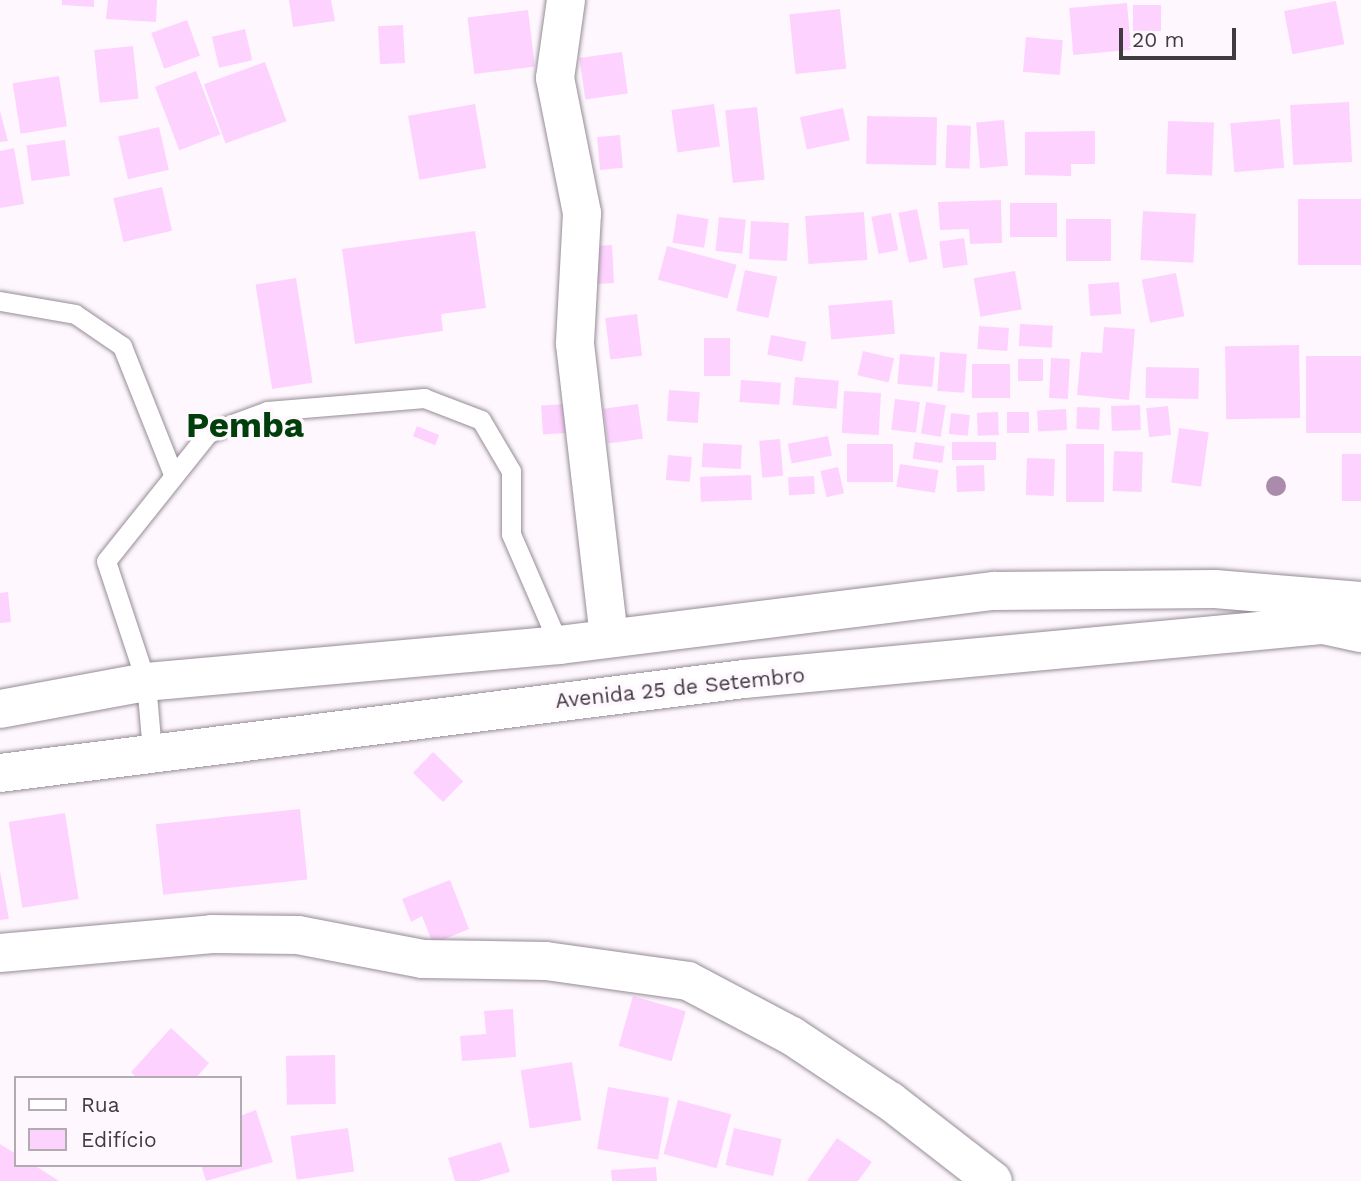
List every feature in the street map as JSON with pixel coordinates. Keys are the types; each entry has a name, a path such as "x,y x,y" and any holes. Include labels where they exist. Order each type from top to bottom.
{"main road":[{"path":"566,0 555,78 582,213 575,344 610,637"},
{"path":"0,709 146,682 558,645 994,591 1215,589 1361,601"},
{"name":"Avenida 25 de Setembro","path":"0,773 152,751 744,679 1323,625 1361,634"},
{"path":"0,953 212,934 298,935 424,959 546,961 688,981 792,1035 890,1101 993,1181"}],"lane":[{"path":"0,301 75,314 122,346 173,474"},
{"path":"152,751 146,682 106,561 208,433 267,411 424,398 481,420 511,471 511,534 558,645"}],"building":[{"path":"62,0 94,0 94,7 62,5"},
{"path":"108,0 157,0 156,22 106,19"},
{"path":"289,0 331,0 335,21 293,27"},
{"path":"1336,1 1344,44 1292,54 1284,11"},
{"path":"1127,3 1131,50 1073,55 1069,8"},
{"path":"1133,5 1161,5 1161,31 1133,31"},
{"path":"840,9 846,69 796,74 789,14"},
{"path":"528,10 535,67 474,74 467,17"},
{"path":"187,20 200,56 164,69 151,33"},
{"path":"403,25 405,63 380,64 378,26"},
{"path":"245,29 252,60 219,68 212,37"},
{"path":"1026,37 1063,40 1060,75 1023,72"},
{"path":"133,46 139,99 100,103 94,50"},
{"path":"622,52 628,94 585,100 579,58"},
{"path":"265,62 287,121 225,143 204,84"},
{"path":"196,71 220,134 179,150 155,87"},
{"path":"59,76 67,126 21,134 13,83"},
{"path":"1349,102 1352,162 1293,165 1290,105"},
{"path":"475,104 486,168 419,180 408,116"},
{"path":"714,104 720,147 677,153 671,110"},
{"path":"757,107 765,180 733,183 725,110"},
{"path":"843,108 850,140 807,149 800,117"},
{"path":"0,111 8,141 0,142"},
{"path":"867,116 937,117 936,165 866,164"},
{"path":"1280,119 1284,168 1234,172 1230,123"},
{"path":"1004,120 1008,166 980,168 976,122"},
{"path":"1168,121 1214,123 1212,176 1166,174"},
{"path":"947,125 971,126 969,169 945,168"},
{"path":"159,127 169,170 128,179 118,136"},
{"path":"1095,131 1095,164 1071,164 1071,176 1025,175 1025,132"},
{"path":"620,135 623,168 600,170 597,137"},
{"path":"65,140 70,176 31,181 26,145"},
{"path":"14,148 24,204 0,208 0,151"},
{"path":"162,187 172,231 123,242 113,198"},
{"path":"1298,199 1361,199 1361,265 1298,265"},
{"path":"1001,200 1002,243 970,244 969,229 940,230 938,202"},
{"path":"1010,203 1057,203 1057,237 1010,237"},
{"path":"917,209 928,259 909,263 898,213"},
{"path":"1143,211 1196,214 1193,263 1140,260"},
{"path":"864,212 867,260 808,264 805,216"},
{"path":"891,213 898,250 879,254 871,217"},
{"path":"677,214 709,219 704,248 672,243"},
{"path":"719,217 746,220 742,254 715,251"},
{"path":"1066,219 1111,219 1111,261 1066,261"},
{"path":"751,221 789,223 787,261 749,259"},
{"path":"475,231 486,308 441,314 443,331 355,344 342,249"},
{"path":"964,238 968,265 943,268 939,241"},
{"path":"612,245 614,283 591,284 589,246"},
{"path":"667,246 737,265 727,298 658,280"},
{"path":"745,270 777,277 769,318 736,311"},
{"path":"1015,271 1022,309 980,317 974,278"},
{"path":"1176,273 1184,316 1150,323 1142,280"},
{"path":"296,278 313,383 272,389 256,284"},
{"path":"1119,282 1121,314 1090,316 1088,284"},
{"path":"892,300 895,334 831,339 828,306"},
{"path":"637,314 642,356 610,360 605,318"},
{"path":"1020,324 1053,326 1052,348 1019,346"},
{"path":"979,326 1009,328 1007,351 977,349"},
{"path":"1104,327 1135,329 1129,400 1077,395 1081,352 1102,353"},
{"path":"771,335 806,342 803,362 767,355"},
{"path":"704,338 730,338 730,376 704,376"},
{"path":"1299,345 1300,418 1226,419 1225,346"},
{"path":"863,351 894,358 889,383 857,375"},
{"path":"940,352 967,354 964,393 937,391"},
{"path":"900,354 935,357 932,387 897,384"},
{"path":"1306,356 1361,356 1361,433 1306,433"},
{"path":"1051,358 1070,359 1068,399 1049,398"},
{"path":"1018,359 1043,359 1043,381 1018,381"},
{"path":"972,364 1010,364 1010,398 972,398"},
{"path":"1146,367 1199,368 1198,399 1145,398"},
{"path":"795,377 839,381 836,409 793,405"},
{"path":"741,380 781,383 779,405 739,402"},
{"path":"669,390 700,392 698,423 667,421"},
{"path":"844,391 881,393 879,435 842,433"},
{"path":"895,399 920,402 916,433 891,430"},
{"path":"926,402 946,405 941,437 921,434"},
{"path":"564,404 566,433 543,435 541,406"},
{"path":"638,404 643,439 608,444 603,409"},
{"path":"1140,405 1141,430 1112,431 1111,406"},
{"path":"1168,406 1171,435 1149,437 1146,408"},
{"path":"1077,407 1100,408 1099,430 1076,429"},
{"path":"1066,409 1067,430 1038,431 1037,411"},
{"path":"998,412 999,435 978,436 977,413"},
{"path":"1007,412 1029,412 1029,433 1007,433"},
{"path":"951,413 970,415 968,436 949,434"},
{"path":"417,426 439,435 435,445 413,436"},
{"path":"1179,428 1209,432 1201,487 1171,482"},
{"path":"828,436 832,456 792,463 788,444"},
{"path":"780,439 783,476 762,478 759,441"},
{"path":"915,442 945,446 942,463 913,459"},
{"path":"952,442 996,442 996,460 952,460"},
{"path":"703,443 742,445 741,469 702,467"},
{"path":"847,444 893,444 893,482 847,482"},
{"path":"1066,444 1104,444 1104,502 1066,502"},
{"path":"1114,451 1143,452 1142,492 1113,491"},
{"path":"1342,454 1361,454 1361,501 1342,501"},
{"path":"668,455 692,457 690,482 666,480"},
{"path":"1027,458 1055,459 1054,496 1026,495"},
{"path":"900,464 939,470 935,493 896,487"},
{"path":"984,465 985,491 957,492 956,466"},
{"path":"838,467 844,493 827,497 820,471"},
{"path":"751,475 752,500 701,502 700,477"},
{"path":"814,476 815,494 789,495 788,477"},
{"path":"8,592 11,622 0,623 0,593"},
{"path":"433,752 463,781 443,802 413,773"},
{"path":"300,809 307,880 163,895 156,824"},
{"path":"65,813 79,899 22,908 9,822"},
{"path":"0,871 9,919 0,920"},
{"path":"450,880 469,929 433,944 422,916 411,922 402,899"},
{"path":"633,996 686,1011 672,1061 619,1046"},
{"path":"513,1009 516,1057 462,1061 460,1036 486,1034 484,1011"},
{"path":"171,1028 209,1063 198,1076 135,1076 131,1072"},
{"path":"335,1055 336,1104 287,1105 286,1056"},
{"path":"572,1062 581,1120 530,1128 521,1070"},
{"path":"608,1087 669,1098 658,1160 597,1149"},
{"path":"678,1100 731,1114 717,1168 664,1154"},
{"path":"256,1110 273,1162 206,1181 202,1167 242,1167 242,1115"},
{"path":"348,1128 354,1172 297,1180 291,1136"},
{"path":"734,1128 782,1139 773,1176 725,1165"},
{"path":"837,1138 872,1162 858,1181 807,1181"},
{"path":"501,1142 510,1172 478,1181 455,1181 448,1158"},
{"path":"0,1144 14,1153 14,1167 37,1167 59,1181 0,1181"},
{"path":"656,1167 657,1181 612,1181 611,1170"}],"district":[{"name":"Pemba","path":"245,425"}]}
